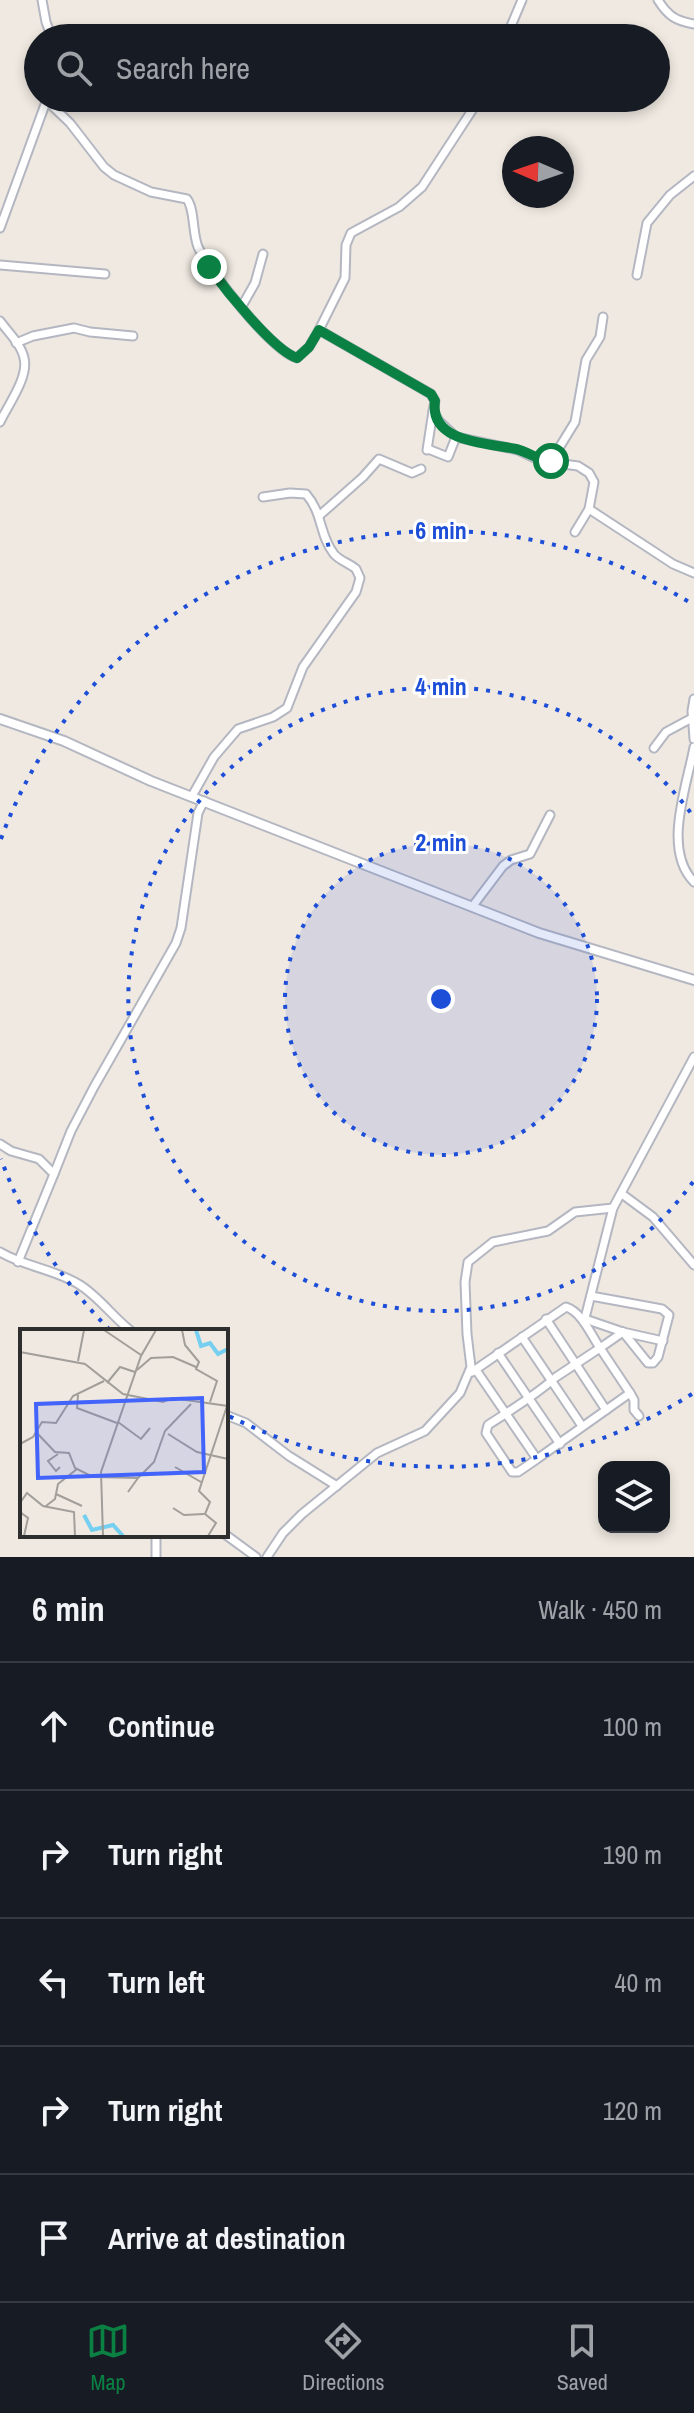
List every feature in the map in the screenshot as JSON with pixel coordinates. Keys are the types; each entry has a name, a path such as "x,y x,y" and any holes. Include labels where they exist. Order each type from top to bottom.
{"street":[{"path":"42,0 47,24"},
{"path":"512,24 522,0"},
{"path":"658,0 667,14 694,24"},
{"path":"0,228 42,112"},
{"path":"59,112 114,175 151,192 187,199 194,235 209,267 268,337 294,357 301,355 319,330 345,281 346,245 351,233 399,207 422,187 471,112"},
{"path":"637,275 647,223 670,195 694,176"},
{"path":"242,306 255,283 263,254"},
{"path":"0,265 105,274"},
{"path":"551,461 575,422 586,360 601,333 603,317"},
{"path":"0,321 25,360 25,367 0,422"},
{"path":"16,343 33,336 74,328 133,336"},
{"path":"319,330 431,394 435,401 427,451 448,457 456,437"},
{"path":"433,411 448,432 456,437 518,450 541,461 578,466 589,473 594,484 594,513 575,532"},
{"path":"320,515 379,459 412,473 421,469"},
{"path":"192,796 214,757 238,729 284,712 303,667 358,588 359,573 333,553 323,534 320,515 306,494 263,497"},
{"path":"594,513 673,564 694,573"},
{"path":"694,699 694,739"},
{"path":"654,748 666,732 692,718"},
{"path":"0,719 64,741 151,781 539,933 694,980"},
{"path":"694,747 679,810 681,862 684,872 694,882"},
{"path":"18,1262 71,1131 176,943 181,928 198,813 204,801"},
{"path":"472,907 503,866 530,854 550,815"},
{"path":"584,1321 613,1208 694,1057"},
{"path":"0,1144 11,1151 39,1159 54,1174"},
{"path":"622,1194 653,1217 694,1265"},
{"path":"537,1459 472,1372 465,1282 468,1262 493,1242 548,1231 575,1212 613,1208"},
{"path":"0,1252 18,1262 81,1285 128,1329"},
{"path":"591,1296 665,1310 669,1318 658,1357 650,1364 623,1332"},
{"path":"267,1557 283,1533 377,1453 425,1431 457,1396 472,1372 546,1319 569,1307 584,1321 630,1393 634,1410 639,1416"},
{"path":"546,1319 606,1410"},
{"path":"584,1321 663,1341"},
{"path":"623,1332 488,1425 485,1431 512,1472 518,1472 630,1393"},
{"path":"522,1337 582,1426"},
{"path":"498,1353 560,1444"},
{"path":"228,1416 246,1423 289,1456 337,1486"},
{"path":"228,1536 256,1557"}],"route":[{"path":"209,267 268,337 290,356 297,358 301,355 319,330 431,394 435,401 433,411 448,432 456,437 518,450 541,461 551,461"}]}
